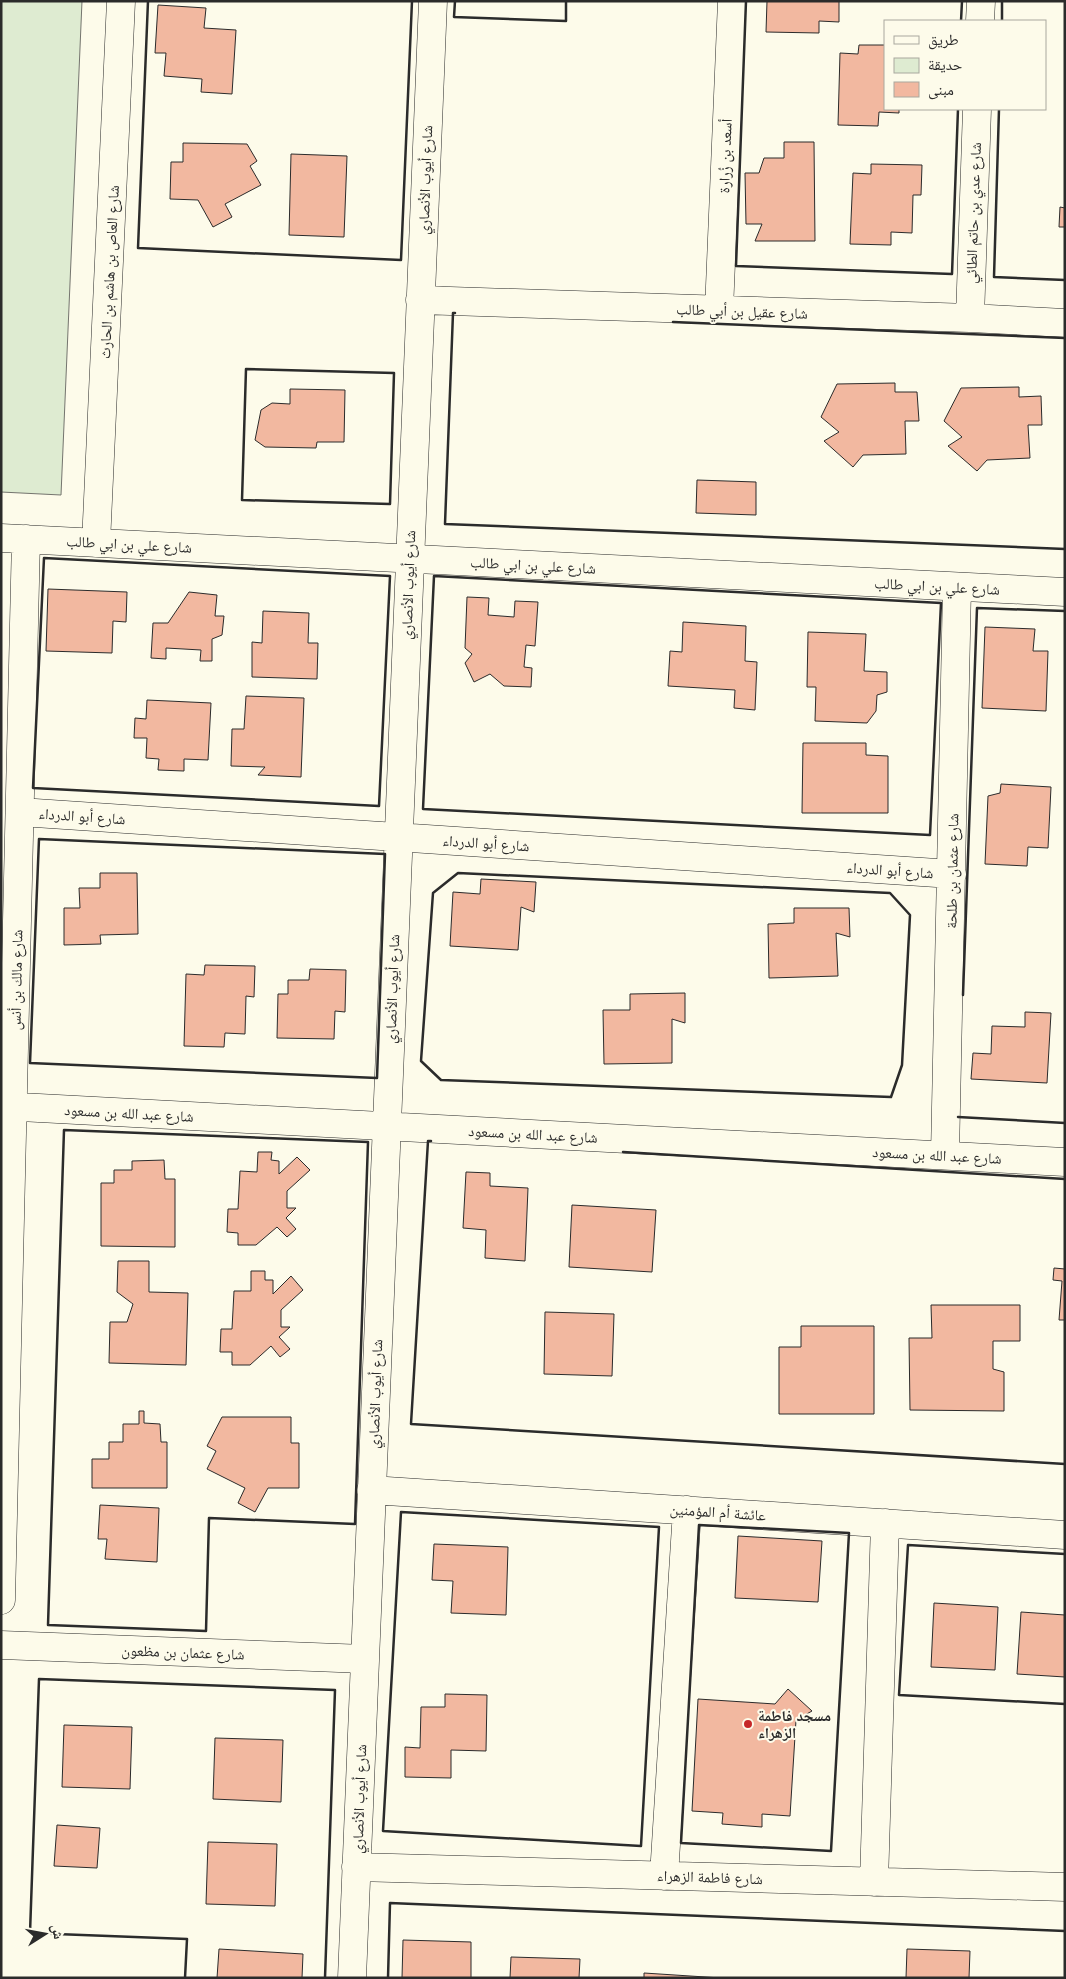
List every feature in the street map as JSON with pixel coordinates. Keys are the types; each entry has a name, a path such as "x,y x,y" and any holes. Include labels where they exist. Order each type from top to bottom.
{"street":[{"name":"شارع العاص بن هاشم بن الحارث","path":"96,543 122,1"},
{"name":"شارع أيوب الأنصاري","path":"352,1978 432,1"},
{"name":"أسعد بن زُرارة","path":"719,310 732,1"},
{"path":"980,20 981,1"},
{"name":"شارع عدي بن حاتم الطائي","path":"970,318 977,110"},
{"name":"شارع عقيل بن أبي طالب","path":"420,300 970,318 1065,323"},
{"name":"شارع علي بن ابي طالب","path":"14,538 1065,592"},
{"name":"شارع مالك بن أنس","path":"1,1600 7,1106 20,812 14,538"},
{"name":"شارع عثمان بن طلحة","path":"945,1156 958,587"},
{"name":"شارع أبو الدرداء","path":"20,812 952,874"},
{"name":"شارع عبد الله بن مسعود","path":"7,1106 1065,1162"},
{"name":"عائشة أم المؤمنين","path":"371,1490 1065,1535"},
{"path":"664,1876 687,1510"},
{"path":"874,1882 885,1523"},
{"name":"شارع عثمان بن مظعون","path":"1,1645 364,1658"},
{"name":"شارع فاطمة الزهراء","path":"356,1867 1065,1888"}],"green space":[{"path":"1,1 82,1 61,495 1,492"}],"building":[{"path":"767,1 839,1 839,22 819,21 819,33 766,32"},
{"path":"158,5 206,8 204,28 236,30 232,94 201,92 202,79 164,76 166,53 155,53"},
{"path":"859,45 884,45 884,110 899,110 899,113 879,112 878,126 838,125 840,53 858,54"},
{"path":"784,142 814,142 815,241 755,241 762,224 746,224 745,173 759,173 764,158 784,158"},
{"path":"183,143 247,144 257,161 250,166 261,185 225,204 232,217 213,227 198,200 170,199 171,162 183,162"},
{"path":"291,154 347,156 344,237 289,235"},
{"path":"871,164 922,165 921,195 913,195 912,233 891,232 891,245 850,244 853,173 871,174"},
{"path":"1060,207 1065,208 1065,227 1059,227"},
{"path":"895,383 895,392 917,392 919,421 905,421 906,454 863,455 853,467 824,441 839,432 821,417 837,384"},
{"path":"1019,387 1019,397 1041,396 1042,425 1028,425 1030,458 987,460 977,471 948,446 962,437 944,421 961,388"},
{"path":"290,389 345,390 344,442 317,442 316,448 265,447 255,440 261,410 272,403 290,404"},
{"path":"697,480 756,482 756,515 696,513"},
{"path":"48,589 127,592 126,622 113,621 112,653 46,651"},
{"path":"189,592 217,595 215,616 224,616 222,635 212,639 212,661 200,661 201,650 166,648 166,659 151,658 153,623 168,623"},
{"path":"467,597 489,598 488,615 514,617 515,601 538,602 535,646 526,645 524,667 532,668 531,687 504,686 490,674 474,682 465,663 472,654 465,648"},
{"path":"263,611 309,613 308,643 318,643 317,679 252,677 252,642 262,643"},
{"path":"683,622 746,626 745,661 757,662 755,710 734,708 735,690 668,686 670,651 682,652"},
{"path":"985,627 1035,629 1033,651 1048,651 1046,711 982,708"},
{"path":"808,632 866,634 864,671 887,672 887,692 877,695 876,711 867,723 815,721 816,687 807,687"},
{"path":"246,696 304,698 301,777 258,775 265,767 231,766 232,729 244,729"},
{"path":"147,700 211,703 208,760 184,759 184,771 158,770 159,759 146,758 147,738 134,738 135,718 146,719"},
{"path":"803,743 866,743 866,755 888,756 888,813 802,813"},
{"path":"1001,784 1051,787 1048,848 1028,847 1027,866 985,864 988,796 1000,793"},
{"path":"100,873 137,873 138,934 100,935 101,944 64,945 64,908 80,908 79,888 100,888"},
{"path":"481,879 536,882 534,912 521,907 518,950 450,946 453,892 480,894"},
{"path":"794,908 849,908 850,937 836,933 838,976 769,978 768,924 794,923"},
{"path":"205,965 255,966 254,997 246,996 245,1034 225,1033 224,1047 184,1046 186,974 204,975"},
{"path":"310,969 346,970 345,1012 335,1011 334,1039 277,1038 278,994 288,994 288,980 309,980"},
{"path":"685,993 685,1023 672,1019 672,1063 604,1064 603,1010 630,1010 630,994"},
{"path":"1025,1012 1051,1013 1047,1083 971,1079 973,1053 991,1054 992,1026 1025,1027"},
{"path":"258,1152 272,1152 271,1160 279,1161 279,1174 297,1157 310,1170 287,1191 287,1208 296,1208 286,1218 296,1229 287,1237 277,1227 256,1245 238,1245 238,1233 227,1232 228,1209 238,1209 240,1171 257,1172"},
{"path":"164,1160 165,1179 175,1179 175,1247 101,1246 101,1183 114,1183 114,1170 132,1170 132,1161"},
{"path":"466,1172 490,1173 490,1186 528,1188 525,1261 485,1258 486,1230 463,1228"},
{"path":"572,1205 656,1210 652,1272 569,1267"},
{"path":"118,1261 149,1261 149,1292 188,1293 186,1365 109,1363 110,1322 127,1322 133,1304 117,1292"},
{"path":"1054,1268 1065,1269 1065,1320 1059,1320 1062,1281 1053,1280"},
{"path":"251,1271 265,1271 265,1280 273,1280 273,1294 291,1276 303,1290 281,1310 281,1327 290,1327 279,1337 290,1349 280,1357 271,1346 250,1365 232,1365 232,1352 220,1352 221,1329 232,1329 234,1291 251,1291"},
{"path":"931,1305 1020,1305 1020,1341 993,1341 993,1369 1004,1372 1004,1411 910,1410 909,1338 932,1338"},
{"path":"545,1312 614,1314 612,1376 544,1374"},
{"path":"801,1326 874,1326 874,1414 779,1414 779,1347 801,1347"},
{"path":"139,1411 144,1411 144,1423 160,1424 161,1442 167,1442 167,1488 92,1488 92,1459 109,1459 109,1442 123,1442 123,1424 139,1424"},
{"path":"222,1417 291,1417 291,1443 299,1443 299,1488 268,1488 255,1512 238,1503 245,1488 207,1469 216,1451 207,1446"},
{"path":"100,1505 159,1508 157,1562 105,1559 107,1539 98,1539"},
{"path":"738,1536 822,1541 818,1602 735,1598"},
{"path":"434,1544 508,1547 506,1615 451,1613 453,1581 432,1580"},
{"path":"934,1603 998,1607 995,1670 931,1667"},
{"path":"1021,1612 1065,1615 1065,1677 1017,1674"},
{"path":"788,1689 812,1711 796,1720 790,1816 762,1814 762,1827 722,1824 723,1813 692,1811 698,1699 775,1704"},
{"path":"445,1694 487,1695 486,1751 451,1750 451,1778 405,1777 405,1747 420,1748 421,1707 445,1707"},
{"path":"64,1725 132,1727 130,1789 62,1787"},
{"path":"215,1738 283,1740 281,1802 213,1799"},
{"path":"57,1825 100,1828 97,1868 54,1866"},
{"path":"208,1842 277,1844 275,1906 206,1904"},
{"path":"403,1940 471,1942 471,1978 402,1978"},
{"path":"219,1949 303,1954 302,1978 217,1978"},
{"path":"907,1949 970,1951 969,1978 906,1978"},
{"path":"511,1957 580,1959 579,1978 510,1978"},
{"path":"644,1973 721,1978 644,1978"}],"wall":[{"path":"148,1 138,248 401,260 412,1"},
{"path":"455,1 454,17 566,21 566,1"},
{"path":"746,1 736,266 952,274 958,110"},
{"path":"961,20 962,1"},
{"path":"1002,1 1002,20"},
{"path":"999,110 994,277 1065,280"},
{"path":"455,313 453,313 445,524 1065,549"},
{"path":"673,322 1065,338"},
{"path":"246,369 394,373 390,504 242,500 246,369"},
{"path":"44,558 390,576 379,806 33,788 44,558"},
{"path":"434,576 941,603 930,835 423,809 434,576"},
{"path":"963,995 977,608 1065,611"},
{"path":"39,839 385,854 377,1078 30,1063 39,839"},
{"path":"458,873 890,893 910,915 902,1065 891,1097 441,1080 421,1061 433,893 458,873"},
{"path":"958,1117 1065,1123"},
{"path":"64,1130 368,1142 355,1524 209,1518 206,1631 48,1625 64,1130"},
{"path":"431,1141 428,1141 411,1424 1065,1464"},
{"path":"623,1152 1065,1179"},
{"path":"401,1512 659,1527 641,1846 383,1831 401,1512"},
{"path":"699,1525 849,1533 831,1851 681,1843 699,1525"},
{"path":"1065,1554 908,1545 899,1695 1065,1704"},
{"path":"185,1978 187,1939 30,1933 39,1679 335,1690 325,1978"},
{"path":"388,1978 390,1903 1065,1931"}],"place":[{"name":"مسجد فاطمة الزهراء","path":"748,1724"}]}
